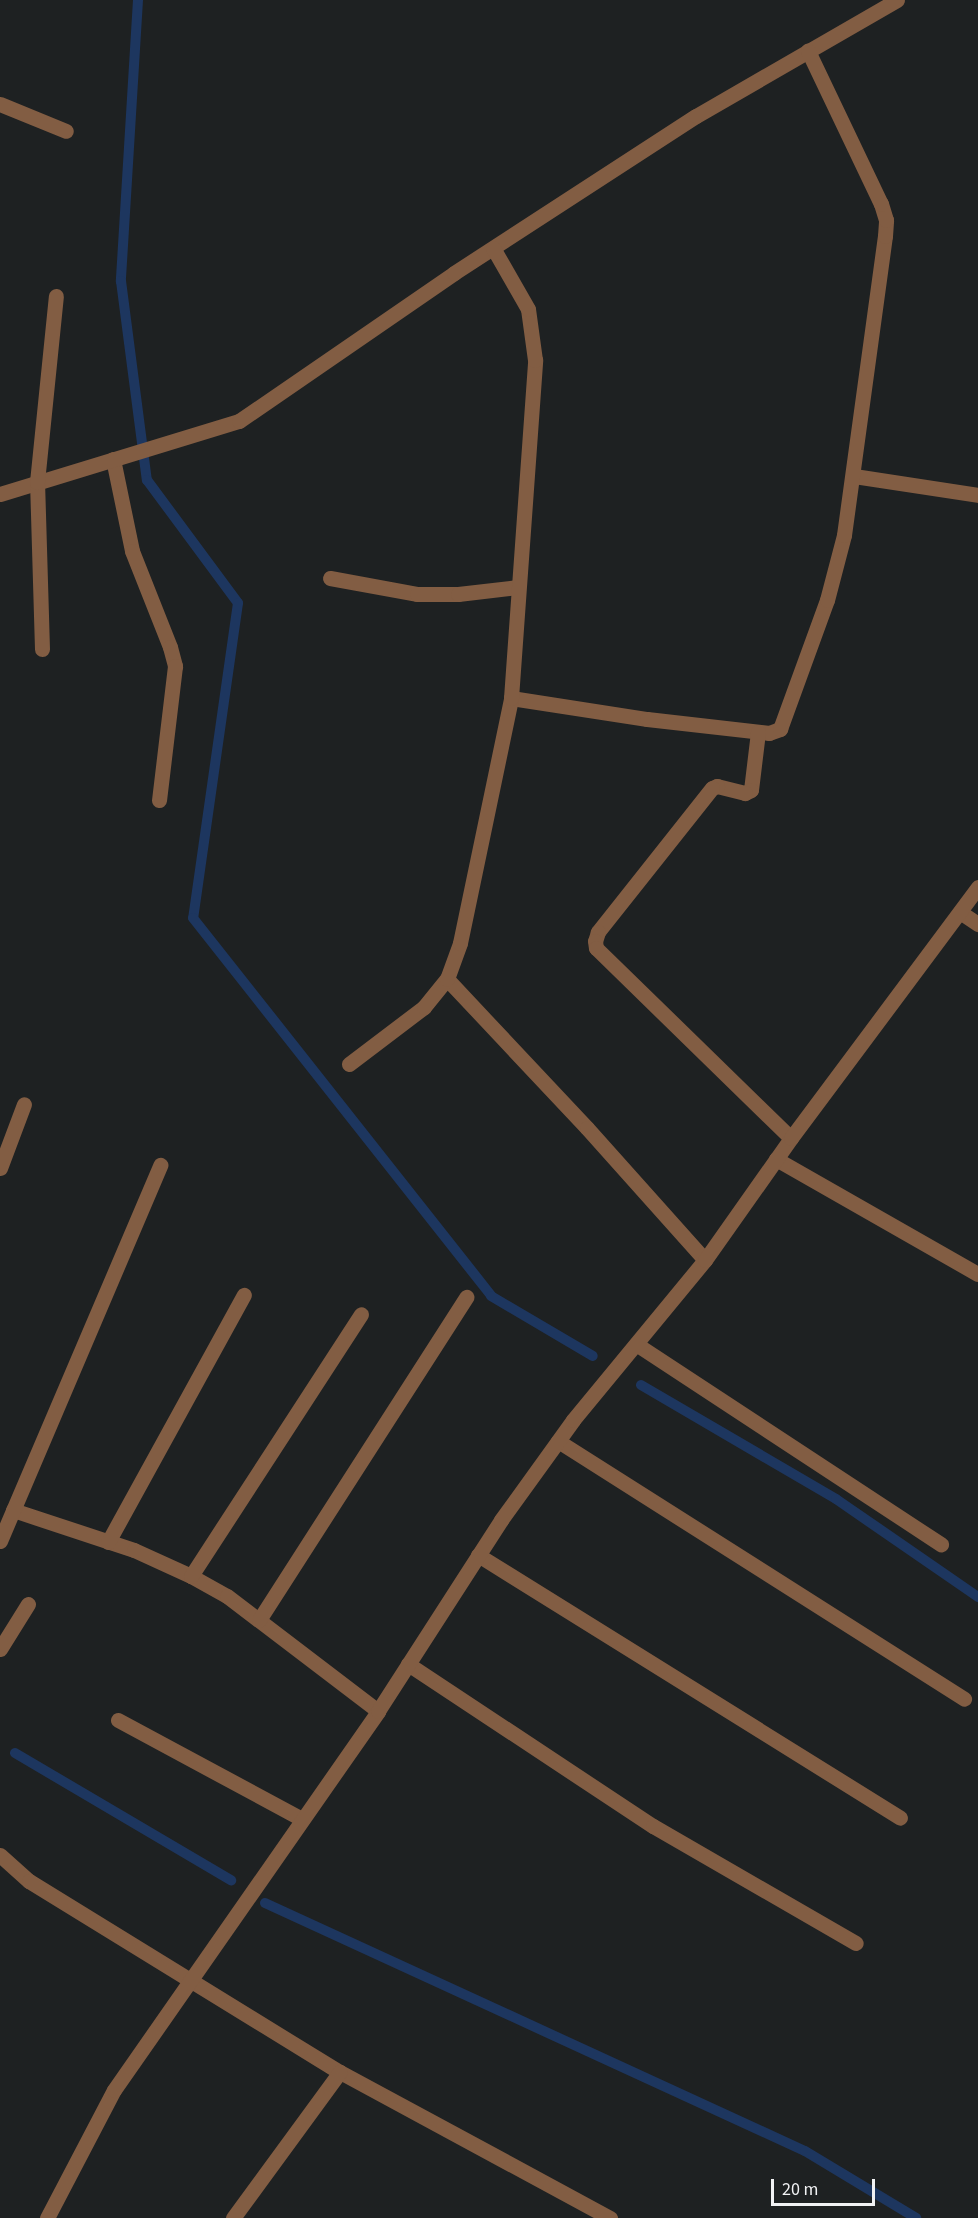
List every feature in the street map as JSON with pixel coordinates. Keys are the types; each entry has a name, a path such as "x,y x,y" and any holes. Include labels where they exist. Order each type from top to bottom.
{"street":[{"path":"0,494 239,421 493,248 696,116 897,0"},
{"path":"511,698 647,719 758,732 776,732 780,729 827,600 844,535 854,476 886,220 881,204 808,51"},
{"path":"0,104 66,131"},
{"path":"349,1064 424,1007 447,978 460,942 511,698 535,360 534,336 528,309 493,248"},
{"path":"42,649 37,482 56,296"},
{"path":"113,459 132,551 170,647 175,666 159,800"},
{"path":"854,476 978,495"},
{"path":"330,578 417,594 458,594 518,587"},
{"path":"758,732 751,790 745,793 717,786 712,788 597,932 595,940 596,948 791,1138"},
{"path":"47,2218 114,2090 378,1710 478,1555 558,1441 705,1260 791,1138 978,887"},
{"path":"960,912 978,924"},
{"path":"447,978 587,1128 705,1260"},
{"path":"0,1168 24,1104"},
{"path":"776,1159 978,1274"},
{"path":"0,1541 160,1165"},
{"path":"108,1542 244,1295"},
{"path":"259,1620 466,1297"},
{"path":"191,1576 361,1314"},
{"path":"636,1344 941,1544"},
{"path":"558,1441 964,1699"},
{"path":"13,1510 108,1542 191,1576 227,1596 378,1710"},
{"path":"478,1555 900,1818"},
{"path":"0,1649 28,1604"},
{"path":"408,1664 653,1826 856,1943"},
{"path":"118,1720 302,1819"},
{"path":"0,1855 29,1881 340,2072 609,2218"},
{"path":"233,2218 340,2072"}],"waterway":[{"path":"138,0 121,281 147,480 238,603 193,918 491,1296 593,1356"},
{"path":"641,1385 836,1499 978,1597"},
{"path":"15,1753 231,1880"},
{"path":"265,1903 805,2151 916,2218"}]}
